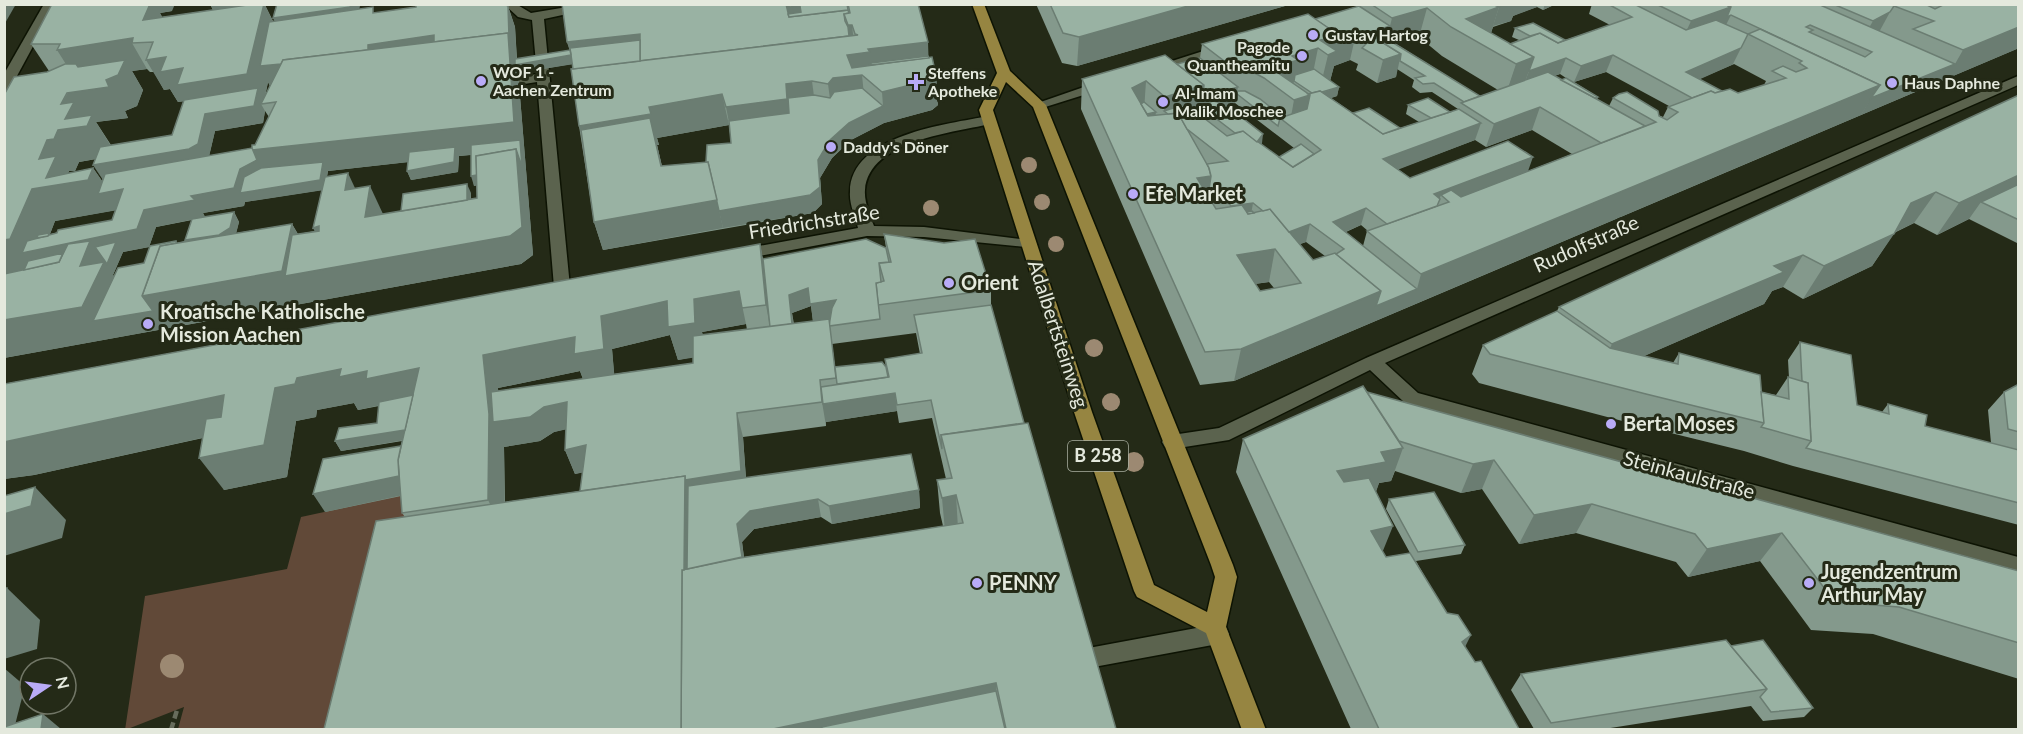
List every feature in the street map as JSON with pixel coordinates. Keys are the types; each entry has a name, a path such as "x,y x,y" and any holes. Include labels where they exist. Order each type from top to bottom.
{"main road":[{"path":"978,4 1004,73 1040,105 1226,577 1216,630 1254,729"},
{"name":"Adalbertsteinweg","path":"1004,73 986,110 1145,591 1216,630"}],"street":[{"path":"4,87 50,4"},
{"path":"510,4 520,14 538,16 577,8 579,4"},
{"path":"538,16 568,286 540,291"},
{"path":"1137,74 1238,44"},
{"path":"518,81 544,77"},
{"name":"Rudolfstraße","path":"1172,442 1222,435 1372,362 2019,80"},
{"path":"1040,105 1114,81"},
{"path":"867,231 857,190 860,173 873,158 915,136 989,120"},
{"name":"Friedrichstraße","path":"714,259 867,231 924,232 1029,245"},
{"name":"Steinkaulstraße","path":"1372,362 1412,398 2019,566"},
{"path":"1083,659 1216,630"}],"path":[{"path":"171,729 177,710"}],"shaded area":[{"path":"417,492 353,729 178,729 184,707 125,730 145,596 287,569 301,517"}],"building":[{"path":"52,4 150,4 143,20 264,4 247,74 177,85 183,68 160,72 166,57 146,60 153,42 132,43 133,38 57,50 60,44 31,44"},
{"path":"277,4 351,4 350,7 273,18"},
{"path":"416,4 504,4 508,6 509,37 508,33 434,42 434,35 368,45 368,50 283,60 281,64 260,66 269,22 373,7 373,13 416,7"},
{"path":"562,4 786,4 789,17 848,10 849,13 844,14 849,36 640,61 640,34 567,42"},
{"path":"789,4 847,4 848,10 789,17 788,14 801,12 800,6 789,7"},
{"path":"848,4 918,4 928,42 868,49 870,52 847,55 852,68 932,57 936,75 931,80 882,92 862,75 833,78 828,84 812,81 786,84 787,99 726,107 722,94 649,107 651,114 579,126 571,69 858,35 855,34 852,25 848,25 844,14 850,13"},
{"path":"1050,4 1195,4 1079,37 1063,33"},
{"path":"1371,4 1492,4 1499,7 1466,19 1534,57 1516,64 1451,27 1427,8 1392,18"},
{"path":"1608,4 1634,4 1686,30 1716,20 1748,34 1741,48 1686,72 1722,91 1715,93 1711,91 1692,98 1613,55 1581,66 1566,58 1529,71 1534,57 1510,44 1540,33 1558,43 1632,17"},
{"path":"1656,4 1724,4 1731,7 1691,21"},
{"path":"1724,4 1818,4 1955,64 1871,98 1880,85 1731,15 1727,17 1731,7","holes":["1810,25 1872,52 1865,57 1809,32 1813,30 1806,27"]},
{"path":"1833,4 1896,4 1890,12 1873,21"},
{"path":"1896,4 1925,4 1935,9 1945,4 2019,4 2019,27 1963,50 1913,29 1934,21 1894,6"},
{"path":"1359,6 1390,26 1368,33 1401,54 1383,60 1362,48 1366,44 1355,38 1339,44 1340,36 1315,19"},
{"path":"1308,14 1340,36 1320,40 1337,51 1328,55 1318,48 1292,56 1298,60 1271,68 1310,95 1294,100 1249,70 1236,70 1202,44"},
{"path":"1533,23 1565,40 1558,43 1540,33 1530,36 1515,28"},
{"path":"1760,29 1880,85 1421,274 1367,231 1449,202 1441,195 1451,190 1461,197 1656,122 1613,98 1619,94 1627,92 1658,111 1659,116 1667,120 1678,112 1668,107 1711,91 1715,93 1730,89 1738,93 1786,78 1772,71 1783,66 1796,72 1807,68 1799,63 1802,61 1748,34"},
{"path":"508,33 514,122 252,150 252,145 255,145 276,102 261,104 283,60"},
{"path":"1387,39 1480,96 1464,102 1434,83 1423,84 1415,78 1425,76 1400,61 1401,54 1380,41"},
{"path":"640,40 640,61 573,69 570,48"},
{"path":"570,50 571,55 515,65 515,59"},
{"path":"1165,55 1204,85 1165,97 1146,81 1132,88 1148,116 1178,113 1209,168 1211,176 1197,178 1216,209 1242,205 1248,214 1270,209 1313,260 1335,253 1381,291 1241,349 1205,352 1082,79","holes":["1275,249 1301,283 1260,291 1237,255"]},
{"path":"928,56 929,58 871,65 871,63"},
{"path":"1200,58 1238,87 1203,97 1204,85 1177,64"},
{"path":"125,60 118,75 106,80 109,87 67,93 61,104 74,102 65,119 92,115 87,126 58,130 54,139 47,140 39,159 56,156 46,178 93,168 88,180 32,189 10,239 4,240 4,95 14,77 47,72 65,64 76,64 78,67"},
{"path":"1314,69 1339,87 1312,93 1294,81 1295,75"},
{"path":"1548,72 1645,126 1601,143 1540,107 1494,124 1461,103"},
{"path":"1566,78 1598,97 1595,98 1561,80"},
{"path":"258,88 254,106 205,114 198,144 189,149 93,165 100,147 172,135 184,100"},
{"path":"862,88 883,106 849,123 830,140 818,160 820,187 810,195 719,211 708,162 706,162 707,145 731,143 729,121 789,113 788,98 814,95 830,98 834,92"},
{"path":"1237,91 1245,91 1260,99 1283,117 1280,118 1278,126 1237,94"},
{"path":"1320,91 1383,134 1459,109 1481,123 1383,159 1410,178 1508,141 1533,157 1434,194 1440,199 1437,206 1387,224 1366,208 1333,222 1417,289 1376,306 1381,291 1336,254 1344,249 1310,224 1289,232 1270,209 1263,211 1253,203 1231,206 1218,191 1209,190 1211,176 1207,164 1228,161 1187,129 1178,113 1168,114 1164,111 1186,104 1227,136 1243,131 1293,167 1321,150 1280,118 1307,109 1310,95 1308,94"},
{"path":"2019,95 2019,175 1959,203 1936,192 1911,203 1894,234 1824,266 1803,255 1774,266 1784,272 1612,344 1559,307"},
{"path":"1428,98 1450,112 1431,118 1408,105"},
{"path":"1213,101 1223,103 1263,134 1257,142 1243,131 1235,133 1201,107"},
{"path":"1144,102 1156,112 1147,114 1141,104"},
{"path":"1369,108 1400,128 1383,134 1353,113"},
{"path":"650,118 661,166 708,162 717,200 594,222 581,130"},
{"path":"520,140 522,167 516,149 476,156 477,175 471,176 471,145"},
{"path":"1301,144 1314,154 1293,167 1279,157"},
{"path":"455,147 454,162 407,171 409,152"},
{"path":"252,148 257,160 240,169 234,188 191,196 195,200 144,210 137,229 22,253 27,241 57,233 58,230 112,220 123,189 98,194 105,174"},
{"path":"516,149 522,227 510,236 285,276 292,235 319,231 319,226 313,228 325,177 348,173 345,190 370,186 365,217 477,198 476,156"},
{"path":"323,162 320,180 240,193 244,177 261,168"},
{"path":"467,184 467,200 401,211 403,194"},
{"path":"2019,184 2019,220 1981,202"},
{"path":"234,212 230,228 219,235 185,240 192,219"},
{"path":"292,224 282,271 142,296 160,246"},
{"path":"49,233 48,236 37,238 38,235"},
{"path":"884,234 944,243 975,239 991,290 878,305 876,283 884,281 879,263 891,262"},
{"path":"866,239 886,248 889,262 879,263 881,282 876,283 880,319 829,326 836,300 810,304 808,288 789,295 792,324 770,327 763,259"},
{"path":"90,241 80,266 104,262 82,307 4,320 4,274 59,262 68,244"},
{"path":"176,241 176,243 160,246 142,296 153,311 93,321 118,268 144,263 150,246"},
{"path":"116,242 107,264 95,247"},
{"path":"760,244 766,305 742,308 739,291 694,299 695,323 668,327 667,301 601,316 604,349 574,354 575,337 483,355 489,414 488,500 402,513 398,460 419,368 366,379 367,371 339,377 341,369 297,378 295,384 275,388 264,445 199,458 206,419 221,417 224,395 4,442 4,384"},
{"path":"63,253 59,262 24,270 28,261"},
{"path":"991,305 1024,423 941,435 942,449 931,400 897,405 895,393 823,404 821,387 889,377 885,359 922,353 914,315"},
{"path":"1557,311 1610,348 1678,364 1679,353 1760,375 1764,423 1490,354 1483,345"},
{"path":"829,319 836,378 820,380 822,402 737,413 741,471 685,480 685,476 580,491 586,445 565,450 567,402 544,407 530,417 493,422 491,392 693,363 693,336"},
{"path":"1800,342 1851,355 1857,405 1889,414 1888,404 1927,415 1925,426 2019,450 2019,503 1806,448 1811,441 1808,383 1802,381"},
{"path":"882,362 886,367 888,377 837,384 835,367"},
{"path":"1788,377 1808,383 1811,441 1761,427 1764,423 1761,392 1789,399"},
{"path":"2019,384 2019,432 2008,429 2004,392"},
{"path":"1363,386 1403,448 1381,452 1386,462 1337,471 1344,482 1369,478 1393,526 1371,531 1386,557 1410,553 1447,613 1458,615 1471,635 1462,642 1475,662 1481,661 1519,729 1379,729 1243,439"},
{"path":"1367,392 2019,571 2019,643 1899,607 1835,602 1782,533 1707,549 1695,534 1592,504 1534,515 1494,460 1473,464 1399,441"},
{"path":"413,395 405,430 335,441 339,428 377,423 379,402"},
{"path":"1028,423 1116,729 1006,729 996,683 773,729 681,729 682,570 740,558 963,523 956,495 942,498 937,480 952,478 941,435"},
{"path":"401,446 398,460 399,476 313,494 323,459"},
{"path":"911,454 919,490 829,506 818,499 750,511 737,524 742,557 687,569 688,486"},
{"path":"685,476 681,729 324,729 376,521"},
{"path":"35,487 31,506 4,514 4,496"},
{"path":"1434,492 1465,545 1418,552 1389,499"},
{"path":"4,588 7,588 4,604"},
{"path":"1726,640 1767,689 1551,723 1521,674"},
{"path":"1763,640 1813,708 1771,712 1760,697 1767,689 1731,646"},
{"path":"996,691 1005,729 822,729 822,727"},
{"path":"43,716 41,729 4,729 4,727"}],"place":[{"name":"Gustav Hartog","path":"1313,35"},
{"name":"Pagode Quantheamitu","path":"1302,56"},
{"name":"WOF 1 - Aachen Zentrum","path":"481,81"},
{"name":"Steffens Apotheke","path":"916,82"},
{"name":"Haus Daphne","path":"1892,83"},
{"name":"Al-Imam Malik Moschee","path":"1163,102"},
{"name":"Daddy's Döner","path":"831,147"},
{"name":"Efe Market","path":"1133,194"},
{"name":"Orient","path":"949,283"},
{"name":"Kroatische Katholische Mission Aachen","path":"148,324"},
{"name":"Berta Moses","path":"1611,424"},
{"name":"PENNY","path":"977,583"},
{"name":"Jugendzentrum Arthur May","path":"1809,583"}]}
